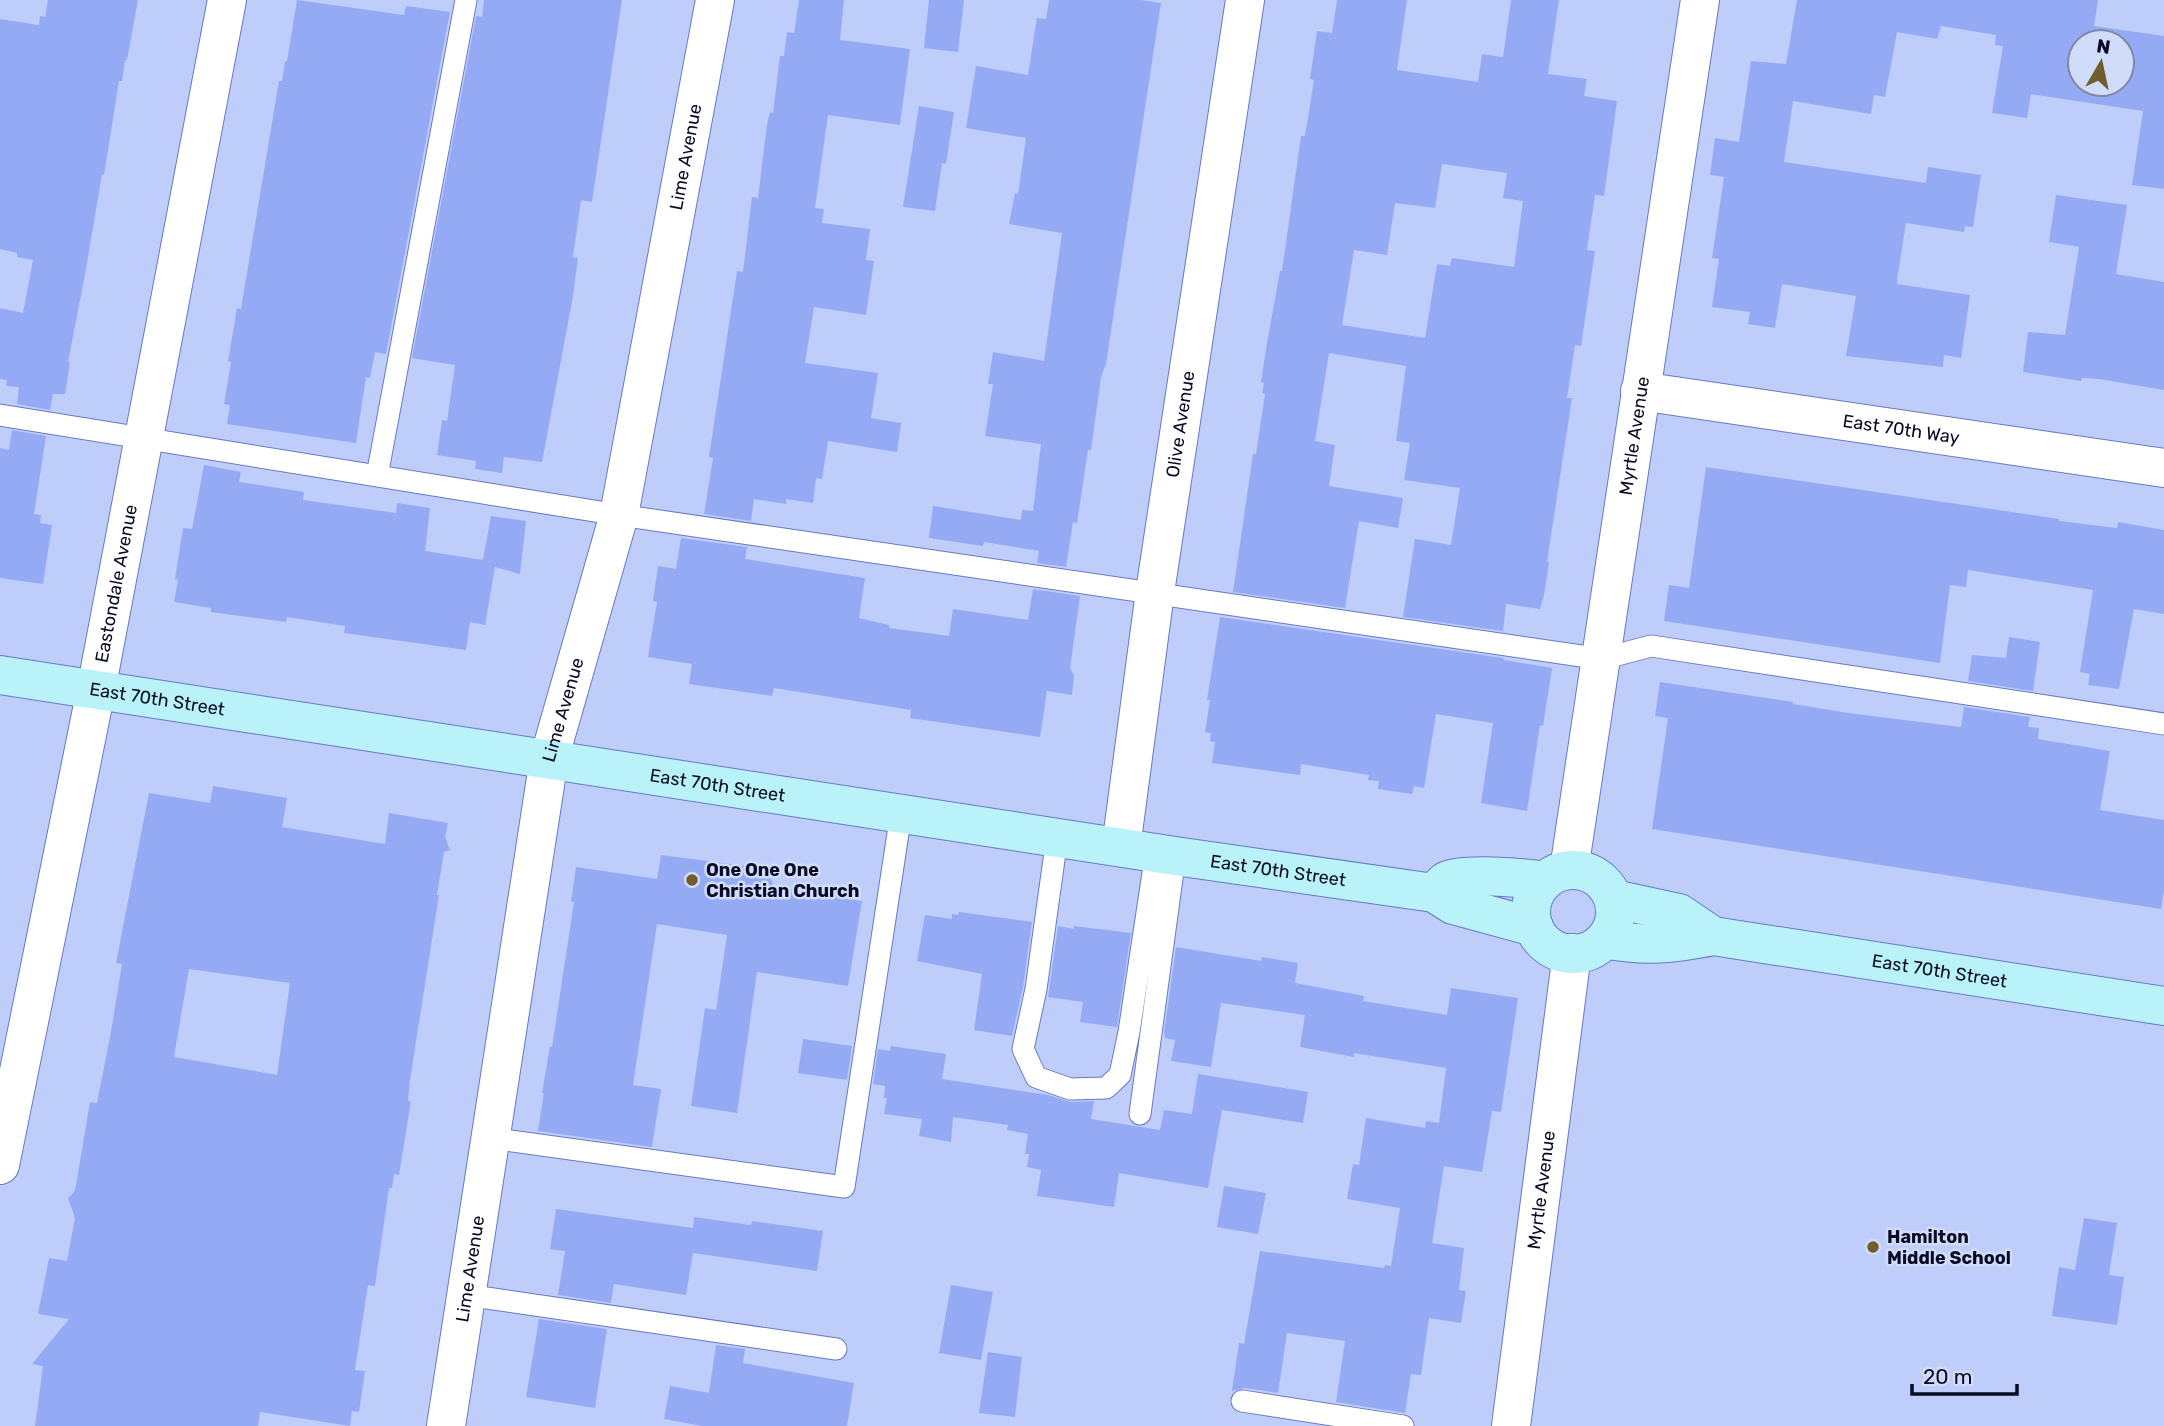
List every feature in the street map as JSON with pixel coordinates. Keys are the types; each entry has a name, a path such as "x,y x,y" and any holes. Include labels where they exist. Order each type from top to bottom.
{"street":[{"name":"Eastondale Avenue","path":"0,1165 96,690 227,0"},
{"name":"Lime Avenue","path":"446,1426 549,758 619,515 715,0"},
{"name":"Olive Avenue","path":"1151,852 1155,592 1245,0"},
{"name":"Myrtle Avenue","path":"1557,875 1602,659 1700,0"},
{"name":"East 70th Way","path":"1640,391 2164,468"},
{"name":"East 70th Street","path":"0,675 1057,838 1434,893 1453,905 1534,927"},
{"path":"1434,893 1446,881 1583,871 1607,886 1614,899 1613,928 1589,946 1553,949 1543,941 1534,927 1532,904 1537,891 1557,875"},
{"name":"East 70th Street","path":"1614,899 1679,912 1713,936"},
{"name":"East 70th Street","path":"1589,946 1669,945 1713,936 2164,1006"},
{"name":"Myrtle Avenue","path":"1511,1426 1589,946"}],"lane":[{"path":"377,476 466,0"},
{"path":"0,415 619,515 1602,659 1651,646 2164,724"},
{"path":"490,1138 844,1186 901,814"},
{"path":"1057,838 1036,989 1023,1049 1036,1077 1070,1089 1106,1088 1120,1075 1129,1031 1151,852"},
{"path":"1140,1114 1151,852"},
{"path":"466,1295 836,1349"},
{"path":"1242,1401 1403,1426"}],"building":[{"path":"48,0 138,0 127,60 122,81 119,81 68,362 65,394 53,394 50,410 17,404 19,387 6,386 7,380 0,379 0,308 23,313 33,260 17,257 17,253 0,249 0,19 39,25 40,16 45,17"},
{"path":"297,0 404,15 406,6 450,12 386,354 375,352 370,378 366,377 356,443 227,424 230,405 224,404 237,308 241,309 279,81 282,81 287,61"},
{"path":"484,0 622,0 592,202 581,200 573,257 578,258 573,296 542,462 504,457 502,473 475,469 476,461 437,455 442,420 447,421 455,365 412,358 476,16 482,17"},
{"path":"799,0 844,0 840,40 910,49 900,125 828,115 815,208 824,209 822,223 870,229 866,260 874,261 866,315 814,307 805,363 878,373 871,418 901,423 897,452 828,441 822,479 816,478 813,503 786,499 786,504 754,499 751,521 704,514 713,458 709,457 737,271 743,272 752,197 758,198 767,125 770,112 773,113 780,56 784,56 787,32 794,33"},
{"path":"929,0 964,0 958,52 924,48"},
{"path":"1049,0 1141,0 1161,3 1106,364 1101,377 1091,450 1088,450 1077,523 1073,522 1066,567 1037,563 1039,551 984,542 983,546 929,538 933,506 1021,520 1022,510 1033,511 1041,444 985,436 993,384 988,384 993,352 1044,361 1062,233 1009,224 1015,193 1018,194 1026,138 966,128 976,66 1028,75 1037,18 1046,19"},
{"path":"1337,0 1407,0 1397,70 1478,82 1482,54 1503,57 1511,0 1559,0 1548,74 1587,79 1584,96 1617,101 1604,196 1595,195 1587,250 1595,251 1581,346 1575,345 1567,398 1572,398 1544,595 1540,609 1506,604 1503,631 1403,617 1415,539 1451,545 1460,488 1404,480 1410,443 1396,441 1406,366 1329,353 1315,441 1335,445 1329,486 1403,498 1398,528 1359,521 1345,608 1233,592 1253,454 1256,454 1265,394 1262,393 1264,383 1261,382 1266,349 1282,271 1301,136 1305,136 1314,80 1310,79 1317,31 1332,33","holes":["1442,164 1507,173 1503,198 1523,201 1514,267 1452,258 1450,266 1437,264 1425,338 1342,325 1354,250 1387,255 1395,203 1435,208"]},
{"path":"1797,0 2098,0 2094,26 2108,28 2066,28 2066,98 2136,98 2136,32 2164,36 2164,189 2132,185 2143,111 2031,94 2027,118 1992,113 2003,46 1995,45 1996,35 1941,26 1937,39 1897,32 1885,97 1874,95 1871,114 1793,101 1784,162 1926,183 1928,167 1981,175 1973,227 1965,226 1964,232 1906,223 1897,280 1897,284 1970,295 1961,358 1944,355 1943,367 1846,356 1856,296 1782,284 1775,328 1748,324 1750,312 1712,307 1719,259 1712,258 1724,177 1710,175 1715,138 1739,142 1751,61 1786,64"},
{"path":"919,106 954,112 946,164 942,163 935,211 903,207"},
{"path":"2056,195 2127,205 2116,274 2164,282 2164,390 2099,379 2082,378 2081,381 2023,372 2028,332 2065,335 2079,247 2049,242"},
{"path":"12,430 46,436 34,514 41,515 40,523 52,525 43,584 0,578 0,448 9,450"},
{"path":"204,465 241,472 239,482 304,492 303,500 396,513 397,503 430,508 425,551 483,560 491,516 526,521 520,574 495,567 485,625 470,622 466,650 344,633 345,626 287,617 286,622 211,612 211,608 174,602 183,528 192,529"},
{"path":"1706,467 2059,521 2117,528 2118,522 2164,530 2164,614 2134,609 2119,689 2088,685 2090,674 2080,672 2093,590 1968,570 1966,587 1950,585 1940,663 1664,621 1669,585 1689,588"},
{"path":"681,538 747,547 745,559 865,578 859,618 889,625 889,628 949,636 953,609 1028,620 1033,589 1080,596 1070,668 1074,675 1072,695 1047,691 1040,737 910,718 911,710 774,688 772,696 689,684 692,664 648,657 657,602 653,601 658,566 676,569"},
{"path":"1220,617 1503,658 1552,668 1527,811 1481,803 1493,723 1436,714 1424,788 1414,786 1412,794 1378,789 1379,781 1368,780 1369,775 1301,764 1300,775 1212,763 1215,742 1210,741 1211,733 1205,732 1210,700 1207,700"},
{"path":"2009,637 2040,642 2033,691 1968,681 1972,655 2006,658"},
{"path":"1660,682 1848,713 1961,727 1964,707 2030,717 2028,727 2039,728 2038,739 2110,751 2100,810 2164,820 2164,891 2161,909 1652,829 1668,718 1655,716"},
{"path":"213,786 287,798 282,827 385,844 389,813 448,823 445,837 450,850 444,852 437,895 399,1175 394,1174 392,1188 389,1188 375,1286 368,1285 355,1370 365,1371 359,1412 352,1411 350,1426 260,1412 258,1426 35,1426 43,1366 32,1364 69,1319 38,1314 49,1258 67,1261 75,1218 68,1198 75,1191 90,1102 97,1103 122,964 116,963 149,793 210,803","holes":["189,969 290,983 277,1075 174,1057"]},
{"path":"661,855 754,867 765,865 774,887 862,901 848,986 757,972 737,1113 691,1106 705,1008 716,1010 727,935 657,924 633,1085 661,1089 652,1147 538,1131 574,902 571,902 576,867 657,879"},
{"path":"959,912 1032,922 1023,987 1012,1036 974,1030 982,974 917,961 925,915 952,919 952,914 958,915"},
{"path":"1058,926 1131,933 1117,1027 1080,1022 1083,1002 1048,997"},
{"path":"1176,947 1261,961 1262,957 1298,963 1295,983 1364,996 1363,1001 1447,1015 1451,988 1518,998 1501,1112 1492,1111 1482,1172 1444,1166 1432,1243 1464,1248 1459,1290 1466,1291 1461,1323 1429,1318 1421,1375 1411,1374 1405,1413 1336,1402 1345,1341 1287,1333 1278,1393 1244,1388 1232,1391 1239,1343 1244,1344 1260,1251 1384,1268 1385,1265 1391,1266 1400,1208 1347,1199 1353,1164 1359,1165 1366,1118 1425,1128 1426,1121 1439,1123 1446,1068 1354,1053 1354,1057 1300,1047 1305,1015 1221,1003 1211,1067 1171,1061 1175,1040 1165,1038 1164,1033"},
{"path":"803,1039 852,1046 847,1080 798,1073"},
{"path":"891,1046 946,1054 942,1079 1048,1095 1070,1102 1094,1101 1091,1119 1160,1130 1164,1110 1192,1114 1198,1074 1308,1092 1303,1123 1222,1110 1208,1188 1119,1173 1114,1207 1037,1196 1041,1170 1027,1167 1029,1154 1025,1154 1028,1134 1007,1130 1008,1125 953,1117 951,1142 919,1136 922,1119 884,1114 887,1098 884,1098 885,1086 873,1084 878,1049 890,1051"},
{"path":"1224,1186 1266,1193 1258,1234 1217,1227"},
{"path":"556,1209 693,1228 694,1217 751,1225 752,1221 823,1231 817,1271 693,1253 686,1295 614,1284 611,1303 558,1295 565,1251 550,1249"},
{"path":"2084,1218 2117,1223 2109,1275 2124,1277 2117,1325 2052,1316 2059,1267 2075,1270"},
{"path":"951,1285 993,1292 981,1360 939,1353"},
{"path":"539,1319 607,1329 595,1408 526,1397"},
{"path":"716,1345 745,1349 743,1363 854,1383 847,1426 702,1426 664,1419 670,1386 709,1393"},
{"path":"988,1352 1022,1357 1015,1417 979,1413"}],"place":[{"name":"One One One Christian Church","path":"692,880"},
{"name":"Hamilton Middle School","path":"1873,1247"}]}
